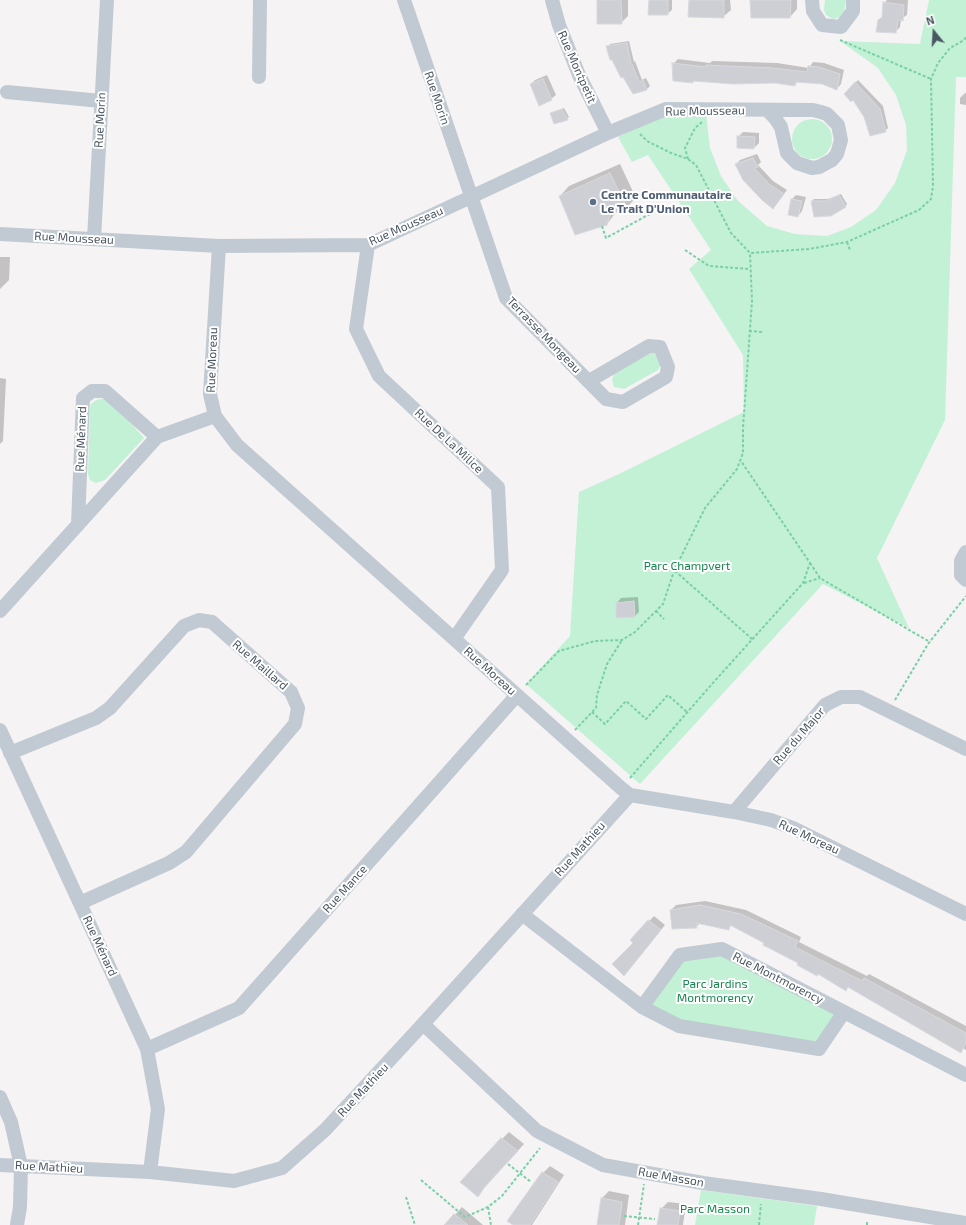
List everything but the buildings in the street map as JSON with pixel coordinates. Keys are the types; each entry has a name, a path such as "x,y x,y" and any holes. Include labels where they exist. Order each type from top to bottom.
{"street":[{"name":"Rue Morin","path":"94,239 106,0"},
{"path":"259,77 260,0"},
{"name":"Rue Morin","path":"404,0 470,196"},
{"name":"Rue Montpetit","path":"552,0 559,25 579,75 608,133"},
{"path":"812,0 813,11 822,25 841,27 853,11 853,0"},
{"path":"7,92 101,102"},
{"name":"Rue Mousseau","path":"0,234 219,246 368,245 470,196 608,133 666,109 813,110 827,114 838,125 841,140 837,154 826,164 819,167 812,168 797,163 787,153 781,127 767,110"},
{"name":"Terrasse Mongeau","path":"470,196 506,298 606,399 623,402 666,377 668,367 660,347 649,346 589,381"},
{"name":"Rue De La Milice","path":"368,245 356,329 379,376 498,487 502,570 454,639"},
{"name":"Rue Moreau","path":"219,246 210,394 215,416 237,445 625,791 771,820 793,828 966,914"},
{"name":"Rue Ménard","path":"78,526 83,398 92,391 105,391 157,437"},
{"path":"0,612 157,437 215,416"},
{"path":"966,552 961,561 961,575 966,580"},
{"name":"Rue Maillard","path":"10,753 96,718 110,708 184,626 199,620 212,622 291,692 298,708 295,724 186,852 169,863 80,903"},
{"name":"Rue Mance","path":"147,1049 239,1008 517,695"},
{"name":"Rue du Major","path":"734,812 825,705 841,697 860,697 966,749"},
{"name":"Rue Ménard","path":"0,730 147,1049 158,1110 150,1172"},
{"name":"Rue Mathieu","path":"0,1165 150,1172 234,1182 282,1168 325,1130 423,1024 522,914 625,791"},
{"path":"522,914 642,1007 679,1026 819,1049 844,1012"},
{"name":"Rue Montmorency","path":"642,1007 680,955 722,949 966,1075"},
{"name":"Rue Masson","path":"423,1024 537,1131 603,1166 966,1223"},
{"path":"0,1097 11,1122 21,1166 20,1206 17,1225"}],"path":[{"path":"832,26 836,38 931,79"},
{"path":"688,159 685,148 696,128 714,110"},
{"path":"602,226 606,238 659,209"},
{"path":"847,242 850,250"},
{"path":"685,250 709,266 750,269"},
{"path":"567,739 596,708 597,695 607,664 622,640 635,632 663,604 674,571 705,508 737,469 743,454 742,428 752,301 750,253"},
{"path":"749,331 763,332"},
{"path":"740,460 820,578 930,642"},
{"path":"625,791 688,713 804,583 810,563"},
{"path":"674,571 752,640"},
{"path":"804,583 820,578"},
{"path":"889,710 930,642 966,596"},
{"path":"656,611 664,619"},
{"path":"517,695 559,651 594,641 622,640"},
{"path":"592,712 605,724 626,701 646,719 668,695 688,713"},
{"path":"421,1180 465,1217 488,1207 502,1196 548,1137"},
{"path":"508,1164 531,1182"},
{"path":"638,1225 646,1173"},
{"path":"759,1225 763,1191"},
{"path":"406,1197 415,1225"},
{"path":"488,1207 491,1225"},
{"path":"624,1216 655,1219"}],"green space":[{"path":"825,0 846,0 844,13 841,17 833,19 826,15 824,10"},
{"name":"Parc Champvert","path":"929,0 966,0 966,77 956,77 945,420 877,558 909,628 823,584 640,784 526,684 570,636 579,492 619,474 744,412 743,355 689,269 711,250 648,155 632,162 618,137 667,113 706,113 710,148 721,176 738,201 767,226 795,234 827,236 851,227 876,210 895,183 907,150 906,125 896,95 878,68 840,41 920,44"},
{"path":"816,119 823,122 829,128 832,139 831,147 823,156 816,159 808,159 801,156 793,147 792,135 795,128 804,120"},
{"path":"651,353 656,355 661,365 658,370 624,389 614,387 612,380 614,373"},
{"path":"105,398 110,400 144,438 105,480 96,483 90,480 88,474 90,409 91,404 96,400"},
{"name":"Parc Jardins Montmorency","path":"722,949 844,1012 819,1049 679,1026 642,1007 680,955"},
{"name":"Parc Masson","path":"701,1190 817,1206 814,1225 695,1225"}],"place":[{"name":"Centre Communautaire Le Trait D'Union","path":"593,202"}]}
